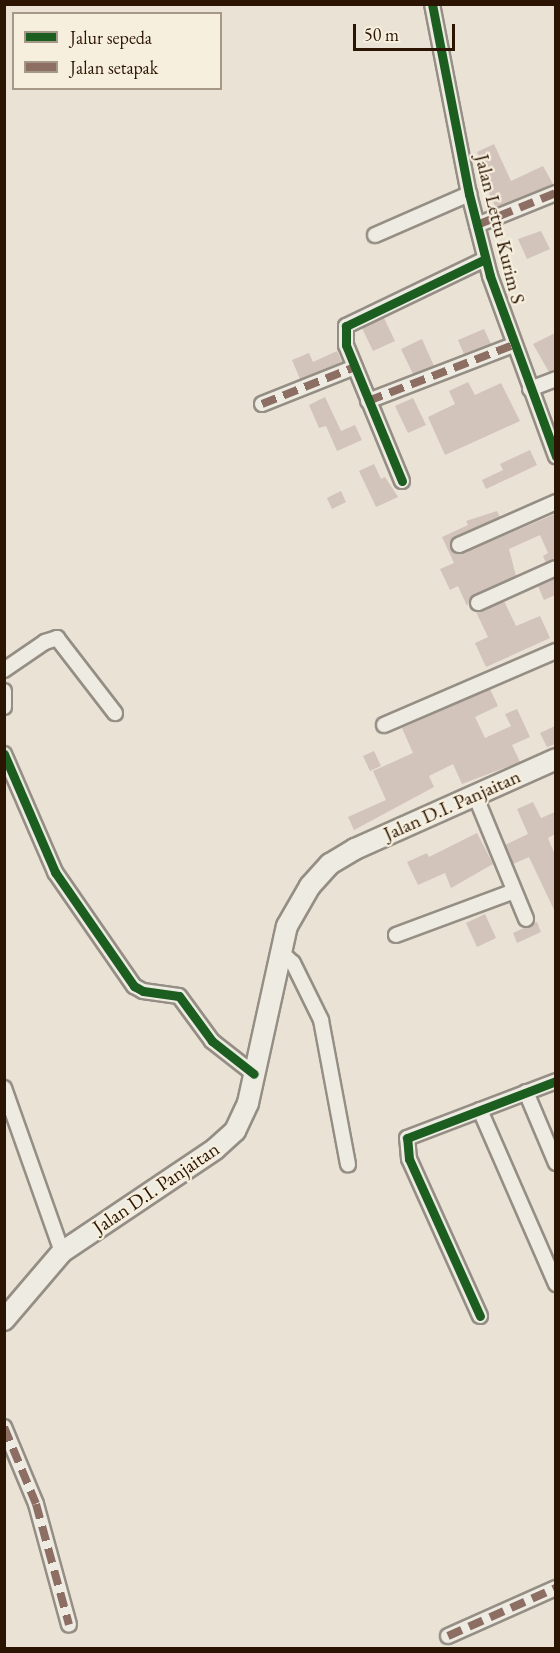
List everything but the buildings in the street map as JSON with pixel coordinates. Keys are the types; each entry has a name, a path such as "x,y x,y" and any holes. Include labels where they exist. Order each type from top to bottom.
{"main road":[{"name":"Jalan D.I. Panjaitan","path":"4,1320 62,1252 215,1149 235,1131 248,1103 281,952 298,903 330,864 355,849 555,759"}],"street":[{"name":"Jalan Lettu Kurim S","path":"432,4 468,194 485,259 513,345 555,452"},
{"path":"477,225 555,193"},
{"path":"375,235 468,194"},
{"path":"402,481 346,345 350,321 485,259"},
{"path":"368,402 513,345"},
{"path":"262,404 355,367"},
{"path":"530,389 555,379"},
{"path":"459,545 555,502"},
{"path":"478,603 555,568"},
{"path":"4,670 45,642 57,638 115,713"},
{"path":"384,725 555,651"},
{"path":"4,691 4,707"},
{"path":"4,754 54,872 135,986 143,991 179,996 212,1041 254,1074"},
{"path":"475,795 526,920"},
{"path":"396,935 514,891"},
{"path":"281,952 292,963 321,1020 348,1164"},
{"path":"480,1316 406,1147 410,1134 555,1081"},
{"path":"4,1088 62,1252"},
{"path":"526,1092 555,1163"},
{"path":"480,1110 555,1284"},
{"path":"4,1427 43,1526 69,1625"},
{"path":"448,1636 555,1588"}],"marked path":[{"path":"477,225 556,193"},
{"path":"368,401 513,345"},
{"path":"262,404 355,367"},
{"path":"4,1427 36,1504 69,1625"},
{"path":"448,1636 556,1588"}],"cycle path":[{"path":"432,4 469,194 490,276 556,456"},
{"path":"402,481 346,345 346,326 485,259"},
{"path":"4,754 55,872 134,986 143,991 179,996 212,1041 254,1074"},
{"path":"480,1316 409,1159 407,1138 556,1081"}]}
